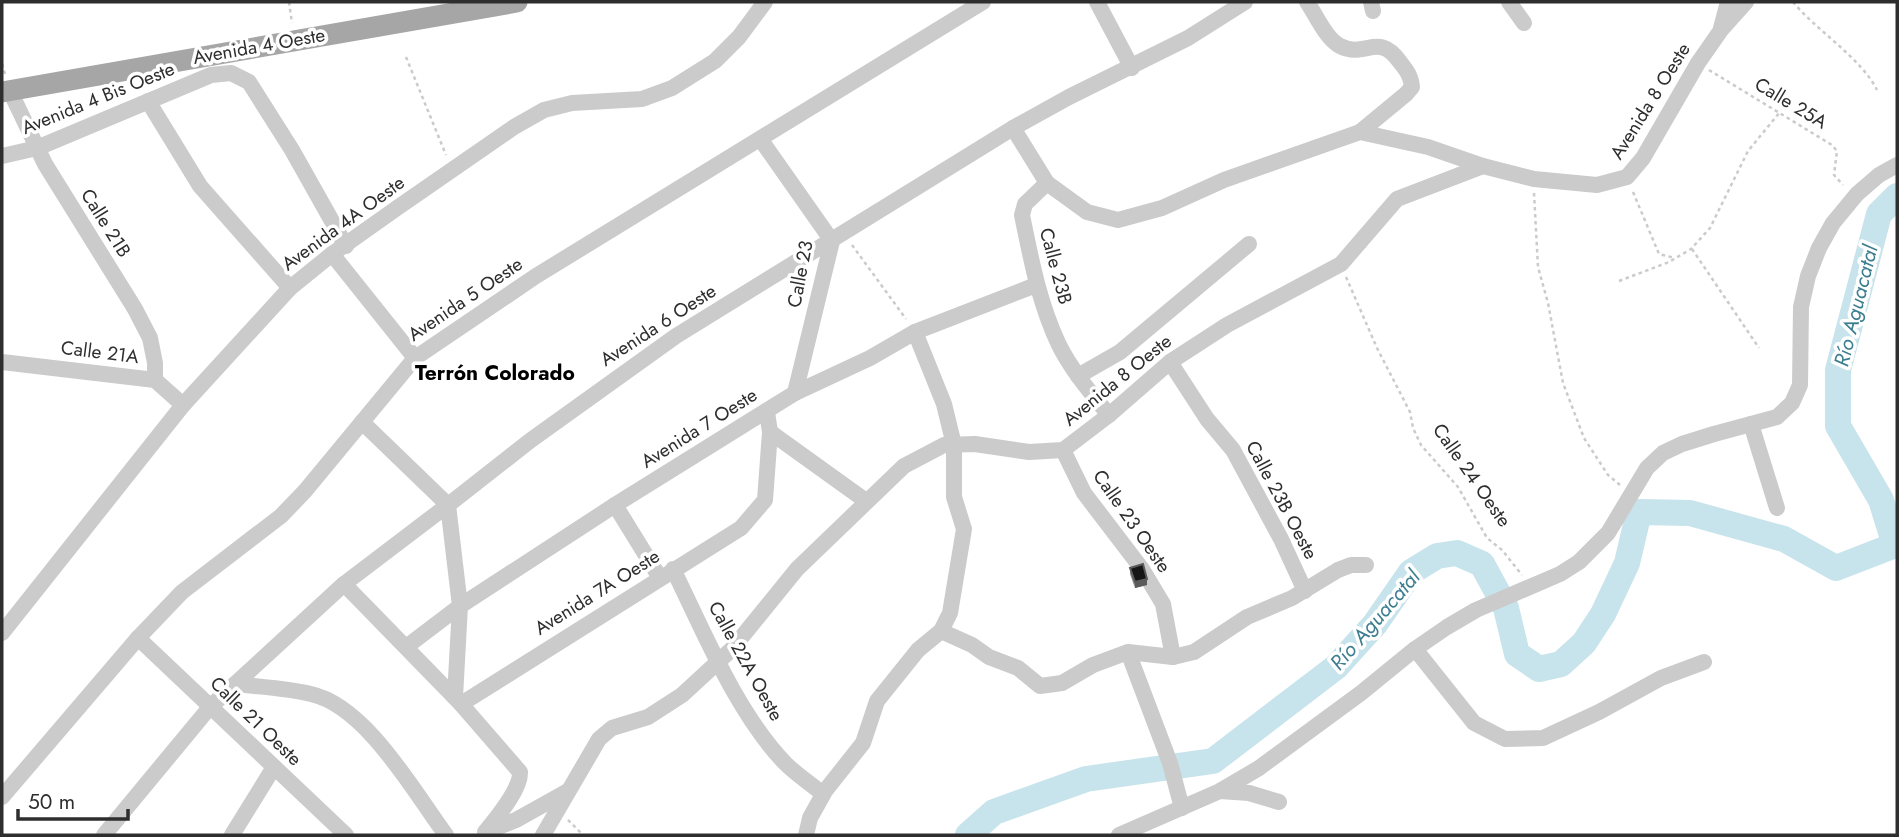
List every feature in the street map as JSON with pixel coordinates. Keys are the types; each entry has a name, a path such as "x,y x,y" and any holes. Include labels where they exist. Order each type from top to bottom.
{"main road":[{"name":"Avenida 4 Oeste","path":"6,91 517,2"}],"street":[{"name":"Avenida 4A Oeste","path":"2,633 183,405 289,288 514,127 544,110 572,103 642,99 672,88 715,61 739,37 765,2"},
{"name":"Avenida 5 Oeste","path":"2,797 138,638 182,592 281,516 305,491 415,358 536,276 983,2"},
{"path":"1097,2 1132,68"},
{"name":"Avenida 6 Oeste","path":"104,835 210,707 344,584 614,378 1013,128 1188,38 1245,2"},
{"path":"1013,128 1046,183 1087,212 1118,220 1162,208 1224,180 1360,132 1406,94 1412,87 1411,77 1393,52 1386,47 1357,50 1343,48 1333,41 1307,2"},
{"path":"1509,2 1524,23"},
{"path":"1721,30 1728,2"},
{"name":"Avenida 8 Oeste","path":"543,835 599,739 611,728 648,717 671,702 719,662 797,569 904,466 944,445 975,444 1029,452 1063,450 1109,415 1170,362 1227,325 1341,264 1397,199 1483,166 1534,179 1597,185 1626,177 1643,158 1698,63 1721,30 1746,2"},
{"name":"Avenida 4 Bis Oeste","path":"2,156 37,148 211,75 231,73 249,82 292,150 339,250"},
{"name":"Calle 21B","path":"6,91 150,338 155,380"},
{"path":"148,101 200,186 289,288"},
{"path":"1360,132 1428,146 1483,166"},
{"name":"Calle 23","path":"761,140 838,237 795,393"},
{"path":"1119,835 1181,804 1220,791 1259,768 1361,693 1415,649 1476,610 1560,574 1579,562 1608,533 1633,488 1647,468 1663,453 1682,444 1777,417 1792,403 1800,385 1801,307 1808,276 1819,248 1833,223 1857,194 1897,165"},
{"name":"Calle 23B","path":"1046,183 1025,204 1021,215 1036,285 1059,345 1078,376 1109,415"},
{"path":"1078,376 1130,344 1249,244"},
{"path":"339,250 415,358"},
{"name":"Avenida 7 Oeste","path":"406,647 460,606 795,393 870,358 915,332 1036,285"},
{"path":"806,835 810,818 823,794 863,743 877,701 918,650 941,631 950,613 964,529 954,497 954,444 944,404 915,332"},
{"name":"Calle 21A","path":"2,362 155,380 183,405"},
{"name":"Calle 23B Oeste","path":"1170,362 1207,419 1233,450 1282,539 1305,591"},
{"path":"767,412 770,432 866,501"},
{"path":"362,422 448,505 460,606 458,700"},
{"path":"1751,424 1777,508"},
{"name":"Avenida 7A Oeste","path":"458,700 741,528 765,500 770,432"},
{"name":"Calle 23 Oeste","path":"1063,450 1084,493 1142,569 1163,604 1173,657"},
{"name":"Calle 22A Oeste","path":"615,505 667,574 741,703 770,745 787,765 823,794"},
{"path":"941,631 972,645 989,657 1018,667 1040,686 1062,683 1093,665 1128,652 1173,657 1194,652 1247,617 1305,591 1338,570 1350,565 1366,565"},
{"path":"344,584 458,700 520,772 521,778 509,799 482,833"},
{"name":"Calle 21 Oeste","path":"138,638 346,835"},
{"path":"1415,649 1474,723 1505,739 1543,738 1599,712 1661,678 1704,662"},
{"path":"1128,652 1170,763 1181,804"},
{"path":"236,684 313,694 341,708 374,736 446,835"},
{"path":"232,835 274,767"},
{"path":"482,833 525,816 570,790"},
{"path":"1220,791 1249,793 1279,802"}],"path":[{"path":"289,2 295,39"},
{"path":"1793,2 1861,68 1877,90"},
{"path":"406,57 453,171"},
{"name":"Calle 25A","path":"1698,63 1832,145 1837,151 1834,175 1842,184"},
{"path":"1619,281 1675,258 1691,248 1710,228 1748,151 1780,112"},
{"path":"1626,177 1659,254 1675,258"},
{"path":"1534,179 1538,267 1548,303 1563,383 1584,438 1608,475 1616,484 1633,488"},
{"name":"Calle 23","path":"838,237 915,332"},
{"path":"1691,248 1759,348"},
{"name":"Calle 24 Oeste","path":"1341,264 1377,348 1410,412 1413,428 1421,445 1458,487 1487,538 1502,550 1531,587"},
{"path":"558,810 583,835"}],"building":[{"path":"1143,564 1147,579 1135,582 1130,568"}],"waterway":[{"name":"Río Aguacatal","path":"968,835 994,812 1086,779 1213,761 1336,667 1375,624 1411,572 1437,556 1457,553 1482,564 1506,608 1517,654 1539,669 1561,664 1584,643 1603,614 1627,563 1639,512 1690,513 1784,539 1836,568 1895,545 1881,500 1838,426 1838,370 1879,214 1897,196"}],"district":[{"name":"Terrón Colorado","path":"495,373"}]}
